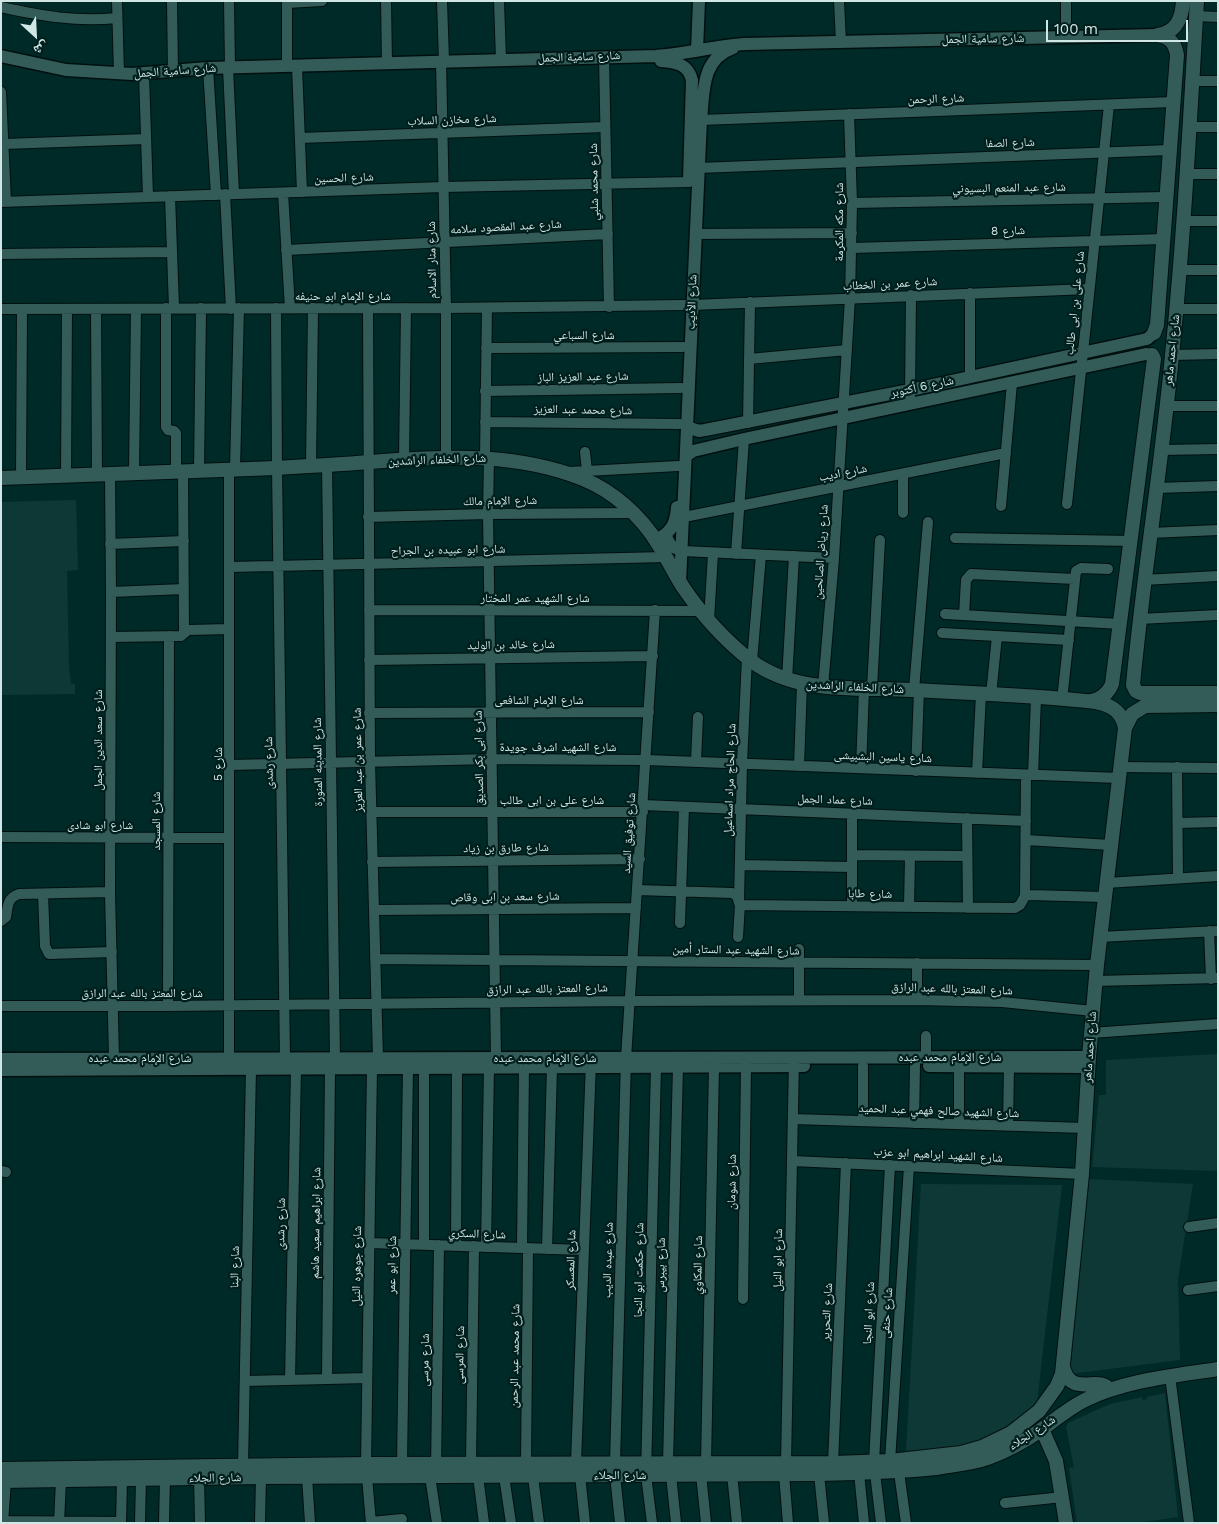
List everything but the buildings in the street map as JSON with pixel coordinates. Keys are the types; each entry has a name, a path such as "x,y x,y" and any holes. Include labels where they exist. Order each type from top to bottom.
{"main road":[{"path":"1158,35 1171,30 1178,23 1182,14 1183,1"},
{"name":"شارع احمد ماهر","path":"1197,1 1184,221 1172,355 1139,619 1133,685 1136,691 1142,693 1218,694"},
{"path":"1158,35 1172,41 1177,55 1194,56"},
{"name":"شارع احمد ماهر","path":"1154,334 1157,324 1172,102 1177,55"},
{"name":"شارع احمد ماهر","path":"1091,701 1102,697 1111,687 1132,541 1154,360 1152,355"},
{"name":"شارع الخلفاء الراشدين","path":"1,478 276,468 446,457 487,458 539,465 584,479 596,485 618,500 660,537 666,557 680,582 705,616 750,660 772,674 802,684 823,687 917,690 1091,701 1110,706 1121,715 1125,728"},
{"path":"1125,728 1132,714 1141,708 1149,706 1218,705"},
{"name":"شارع احمد ماهر","path":"1053,1392 1060,1380 1064,1367 1082,1174 1092,1010 1099,937 1125,728"},
{"path":"1064,1367 1066,1376 1073,1383 1103,1385 1107,1386 1109,1390"},
{"name":"شارع الجلاء","path":"703,1469 732,1474 833,1463 895,1467 961,1453 984,1453 1016,1446 1062,1413 1109,1390 1138,1382 1218,1369"},
{"name":"شارع الجلاء","path":"984,1453 1026,1423 1039,1411 1053,1392"},
{"path":"1042,1429 1056,1461 1066,1523"},
{"name":"شارع الجلاء","path":"3,1477 226,1472 261,1477 307,1477 366,1470 402,1463 434,1472 471,1463 578,1469 785,1469 819,1474 859,1473 875,1467"},
{"name":"شارع الجلاء","path":"3,1477 61,1480 199,1478 226,1472 243,1465 504,1476 530,1467"}],"street":[{"path":"117,1 119,74"},
{"path":"172,1 173,72"},
{"path":"225,194 229,1"},
{"path":"302,192 300,138 287,2 322,1"},
{"path":"386,1 387,63"},
{"name":"شارع منار الاسلام","path":"442,1 446,457"},
{"path":"499,1 500,60"},
{"path":"697,50 699,1"},
{"path":"839,1 841,42"},
{"path":"1066,1 1066,37"},
{"path":"1,8 66,19 95,20 117,18"},
{"path":"1196,16 1218,17"},
{"name":"شارع سامية الجمل","path":"1,56 66,70 144,74 208,68 668,55 745,44 1158,35"},
{"name":"شارع الأديب","path":"684,426 681,388 683,347 695,234 705,80 709,67 720,54 745,44"},
{"name":"شارع الأديب","path":"634,56 676,62 685,67 692,80 688,182 688,305 682,461 676,517 672,527 660,537"},
{"name":"شارع محمد شلبي","path":"604,57 610,306"},
{"path":"208,68 225,194"},
{"path":"144,74 148,197"},
{"path":"1192,81 1218,81"},
{"path":"1,92 4,144 4,202"},
{"name":"شارع الرحمن","path":"701,120 1172,102"},
{"name":"شارع على بن ابى طالب","path":"1067,504 1109,105"},
{"name":"شارع مكه المكرمة","path":"843,419 852,248 849,114"},
{"path":"1189,127 1218,126"},
{"name":"شارع مخازن السلاب","path":"300,138 605,127"},
{"path":"4,144 146,139"},
{"name":"شارع الصفا","path":"698,168 1170,150"},
{"path":"1186,174 1218,174"},
{"name":"شارع الحسين","path":"4,202 443,187 688,182"},
{"path":"283,192 290,308"},
{"name":"شارع 5","path":"225,194 235,308 229,628 229,1058"},
{"path":"170,196 172,252 166,427 168,430 176,433 180,472 184,541 184,632"},
{"name":"شارع عبد المنعم البسيوني","path":"852,203 1166,197"},
{"path":"1184,221 1218,221"},
{"path":"695,234 852,233"},
{"name":"شارع عبد المقصود سلامه","path":"286,250 608,234"},
{"name":"شارع 8","path":"852,248 1164,239"},
{"path":"1,254 172,252"},
{"path":"1179,270 1218,270"},
{"name":"شارع عمر بن الخطاب","path":"688,305 970,292 1089,289"},
{"path":"970,292 970,377"},
{"path":"910,405 911,295"},
{"path":"748,423 750,302"},
{"name":"شارع الإمام ابو حنيفه","path":"1,309 487,308 688,305"},
{"path":"200,471 201,308"},
{"name":"شارع رشدى","path":"276,308 276,468 286,1058"},
{"path":"311,466 314,308"},
{"name":"شارع عمر بن عبد العزيز","path":"368,308 369,713 376,1004 375,1063"},
{"path":"404,460 406,308"},
{"name":"شارع ابى بكر الصديق","path":"486,1247 492,1063 496,1002 485,422 487,308"},
{"path":"21,477 22,309"},
{"path":"66,309 66,476"},
{"name":"شارع سعد الدين الجمل","path":"96,309 103,474 110,544 109,838 114,1058"},
{"path":"134,474 136,309"},
{"path":"1176,309 1218,309"},
{"name":"شارع 6 أكتوبر","path":"684,426 699,431 748,423 1147,339 1154,334"},
{"name":"شارع السباعي","path":"486,348 683,347"},
{"path":"749,359 847,350"},
{"name":"شارع 6 أكتوبر","path":"682,461 693,451 744,439 1146,354 1152,355"},
{"path":"1172,355 1218,354"},
{"path":"1001,506 1012,383"},
{"name":"شارع عبد العزيز الباز","path":"486,391 681,388"},
{"path":"1166,406 1218,406"},
{"name":"شارع رياض الصالحين","path":"823,687 843,419"},
{"name":"شارع محمد عبد العزيز","path":"485,422 684,426"},
{"path":"736,554 744,439"},
{"path":"1161,450 1218,449"},
{"path":"585,452 587,470"},
{"name":"شارع اديب","path":"684,517 1006,453"},
{"path":"562,472 682,461"},
{"name":"شارع الأديب","path":"680,582 684,517 682,461"},
{"name":"شارع المدينه المنورة","path":"327,464 334,1004 332,1063"},
{"path":"902,474 903,513"},
{"path":"1156,488 1218,486"},
{"name":"شارع الإمام مالك","path":"368,517 632,513"},
{"path":"916,771 917,690 928,522"},
{"path":"1150,533 1218,530"},
{"path":"660,537 671,546 683,551 834,558"},
{"path":"955,538 1132,541"},
{"path":"861,768 880,540"},
{"path":"110,544 184,541"},
{"path":"705,616 713,553"},
{"name":"شارع الحاج مراد اسماعيل","path":"738,937 742,763 761,555"},
{"path":"787,680 794,556"},
{"name":"شارع ابو عبيده بن الجراح","path":"230,567 666,557"},
{"path":"1062,700 1076,571 1080,568 1108,569"},
{"path":"964,615 966,580 971,574 1075,578"},
{"path":"1144,580 1218,576"},
{"path":"111,592 184,589"},
{"name":"شارع الشهيد عمر المختار","path":"369,610 655,610 705,616"},
{"name":"شارع توفيق السيد","path":"626,1062 655,610"},
{"path":"945,614 1120,624"},
{"path":"1139,619 1218,615"},
{"path":"111,637 181,636 188,630 229,628"},
{"path":"942,633 1069,640"},
{"name":"شارع المسجد","path":"168,1006 169,636"},
{"path":"977,773 986,695 997,636"},
{"name":"شارع خالد بن الوليد","path":"369,660 653,656"},
{"path":"799,766 802,684"},
{"path":"1036,698 1026,821 1025,896 1105,890 1178,878 1218,876"},
{"name":"شارع الإمام الشافعى","path":"369,713 649,712"},
{"path":"696,762 698,717"},
{"name":"شارع الشهيد اشرف جويدة","path":"230,765 492,759 646,760"},
{"name":"شارع ياسين البشبيشى","path":"646,760 1030,775 1120,773 1177,767 1218,768"},
{"path":"1177,767 1178,878"},
{"path":"680,923 684,807"},
{"name":"شارع عماد الجمل","path":"643,809 684,807 1026,821"},
{"name":"شارع على بن ابى طالب","path":"372,812 643,809"},
{"path":"852,814 852,906"},
{"path":"966,818 968,908"},
{"path":"1178,823 1218,822"},
{"name":"شارع ابو شادى","path":"1,837 229,838"},
{"path":"1026,840 1111,845"},
{"path":"852,855 967,856"},
{"path":"909,907 910,856"},
{"name":"شارع طارق بن زياد","path":"372,862 640,859"},
{"path":"740,865 852,867"},
{"name":"شارع طابا","path":"637,890 734,894 740,904 968,908 1015,908 1020,905 1025,896"},
{"path":"1,921 6,917 11,898 20,894 110,892"},
{"path":"43,894 45,946 50,954 112,952"},
{"name":"شارع سعد بن ابى وقاص","path":"374,910 636,908"},
{"path":"1095,981 1214,979 1213,931 1099,937"},
{"path":"799,949 799,1000"},
{"name":"شارع الشهيد عبد الستار أمين","path":"374,959 1097,965"},
{"path":"917,963 917,1000"},
{"name":"شارع المعتز بالله عبد الرازق","path":"1,1006 917,1000 1002,1002 1092,1010"},
{"path":"1091,1033 1218,1024"},
{"path":"926,1036 926,1057"},
{"name":"شارع الإمام محمد عبده","path":"1,1070 251,1068 286,1058 332,1063 794,1062 926,1057 1089,1062"},
{"name":"شارع الإمام محمد عبده","path":"1,1059 229,1058 296,1068 332,1063"},
{"name":"شارع الإمام محمد عبده","path":"375,1063 408,1068 457,1068 492,1063 524,1067 552,1067 591,1062"},
{"name":"شارع المعسكر","path":"585,1523 578,1469 591,1062"},
{"name":"شارع الإمام محمد عبده","path":"626,1062 656,1067 746,1066 794,1062 863,1066 1009,1067 1089,1062"},
{"name":"شارع عبده الديب","path":"620,1523 615,1469 626,1062"},
{"name":"شارع ابو النيل","path":"788,1523 785,1469 794,1062"},
{"name":"شارع ابراهيم سعيد هاشم","path":"327,1379 332,1063"},
{"name":"شارع جوهره النيل","path":"371,1522 366,1470 375,1063"},
{"path":"914,1065 914,1123"},
{"name":"شارع بيبرس","path":"676,1523 669,1469 678,1066"},
{"name":"شارع المكاوي","path":"706,1523 703,1469 714,1066"},
{"name":"شارع شومان","path":"743,1299 746,1066"},
{"path":"863,1066 863,1121"},
{"path":"959,1066 959,1124"},
{"name":"شارع محمد عبد الرحمن","path":"524,1067 525,1248 530,1467 539,1523"},
{"path":"547,1249 552,1067"},
{"name":"شارع حكمت ابو النجا","path":"652,1523 646,1469 656,1067"},
{"path":"1008,1126 1009,1067"},
{"name":"شارع البنا","path":"243,1465 251,1068"},
{"name":"شارع رشدى","path":"290,1380 296,1068"},
{"name":"شارع ابو عمر","path":"402,1463 408,1068"},
{"path":"424,1068 424,1245"},
{"path":"456,1246 457,1068"},
{"name":"شارع الشهيد صالح فهمي عبد الحميد","path":"793,1119 1085,1128"},
{"name":"شارع الشهيد ابراهيم ابو عزب","path":"792,1160 1082,1174"},
{"name":"شارع التحرير","path":"833,1463 846,1163"},
{"name":"شارع ابو النجا","path":"882,1523 875,1467 890,1165"},
{"name":"شارع حنفى","path":"906,1523 895,1467 909,1166"},
{"path":"1189,1227 1218,1223"},
{"name":"شارع السكري","path":"370,1243 584,1250"},
{"name":"شارع مرسى","path":"437,1523 434,1472 439,1245"},
{"name":"شارع المرسى","path":"471,1463 474,1246"},
{"path":"1188,1290 1218,1286"},
{"path":"1170,1376 1190,1523"},
{"path":"246,1380 367,1378"},
{"path":"859,1473 864,1523"},
{"path":"732,1474 738,1523"},
{"path":"819,1474 824,1523"},
{"path":"478,1476 484,1523"},
{"path":"504,1476 511,1523"},
{"path":"3,1477 3,1517 59,1522 121,1523 122,1480"},
{"path":"260,1523 261,1477"},
{"path":"307,1477 310,1523"},
{"path":"199,1478 200,1523"},
{"path":"140,1523 141,1479"},
{"path":"164,1523 165,1479"},
{"path":"59,1522 61,1480"},
{"path":"1005,1503 1063,1498"},
{"path":"371,1522 402,1519"}],"shaded area":[{"path":"76,500 78,570 67,571 69,667 71,684 75,684 75,694 1,695 1,502"},
{"path":"1218,1054 1218,1171 1092,1167 1099,1095 1106,1095 1106,1060"},
{"path":"1088,1179 1193,1184 1178,1279 1180,1360 1070,1374"},
{"path":"921,1184 1062,1185 1037,1403 978,1447 906,1451"},
{"path":"1165,1393 1178,1517 1137,1523 1077,1523 1069,1468 1074,1467 1066,1427 1068,1423 1110,1404 1142,1397 1142,1400 1147,1399 1147,1397"}]}
